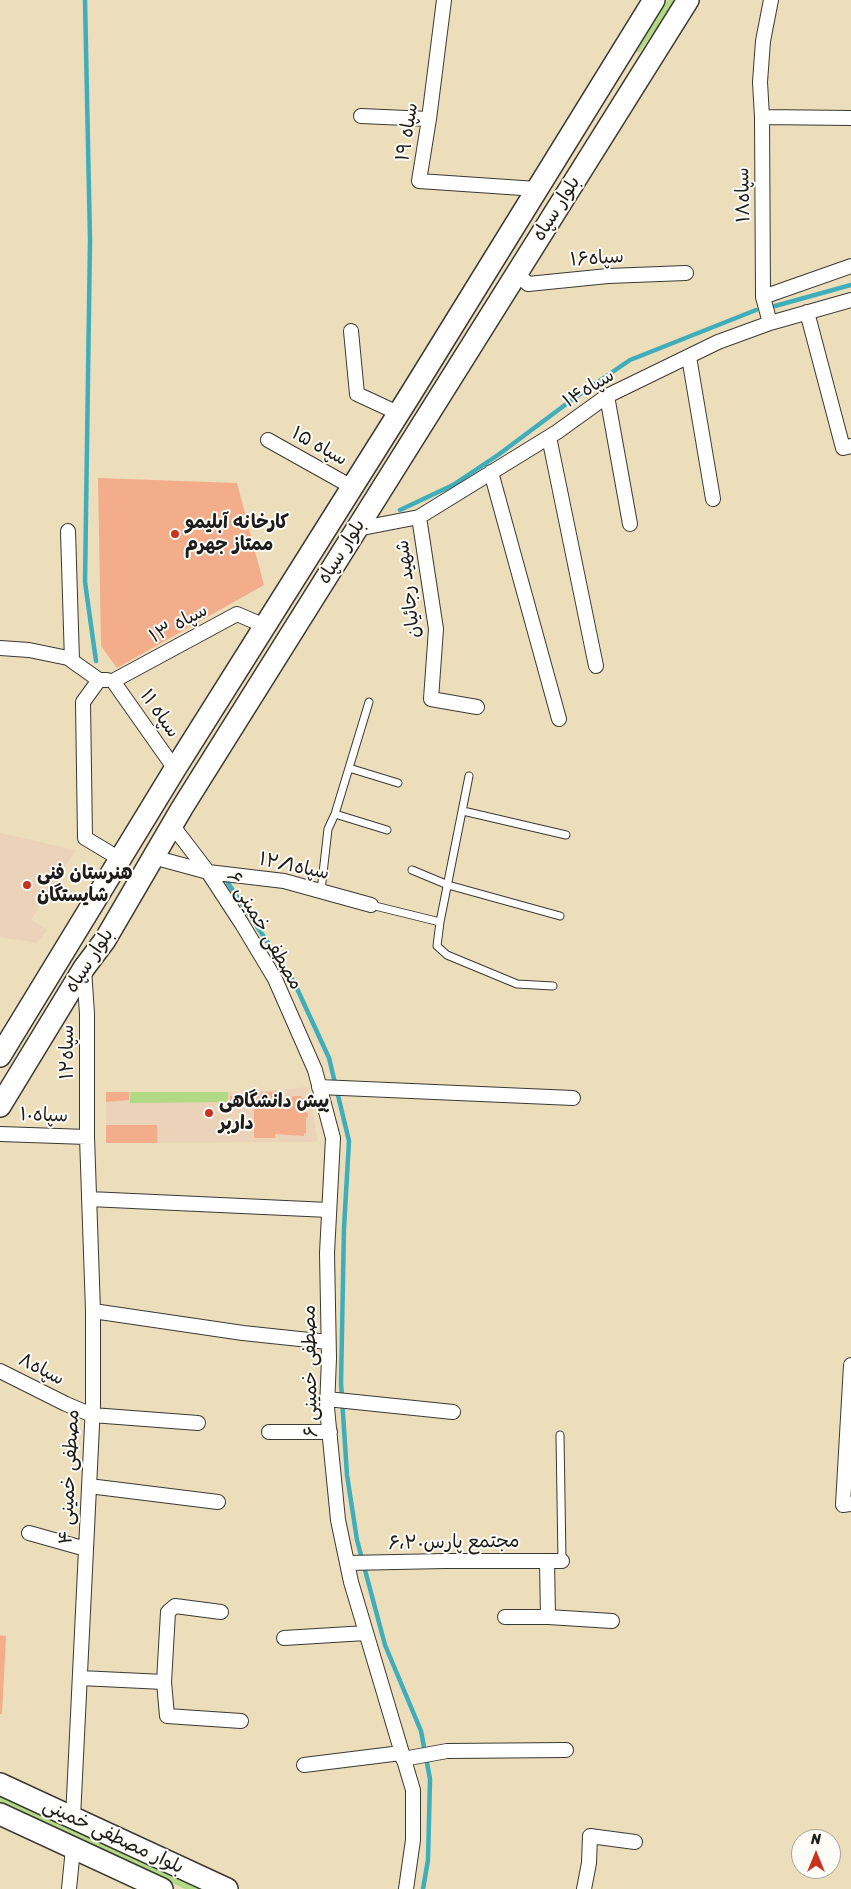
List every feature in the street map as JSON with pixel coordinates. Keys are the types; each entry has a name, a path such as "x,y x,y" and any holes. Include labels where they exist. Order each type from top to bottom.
{"main road":[{"name":"بلوار سپاه","path":"0,1056 175,769 654,0"},
{"name":"بلوار سپاه","path":"0,1106 84,968 105,940 172,824 688,0"},
{"path":"64,950 84,968"},
{"name":"بلوار مصطفی خمینی","path":"0,1784 227,1889"},
{"name":"بلوار مصطفی خمینی","path":"0,1814 162,1889"}],"street":[{"name":"سپاه ۱۹","path":"444,0 419,182 537,189"},
{"name":"سپاه۱۸","path":"770,323 763,297 760,82 763,41 771,0"},
{"path":"362,116 429,119"},
{"path":"762,118 851,118"},
{"path":"763,297 851,266"},
{"name":"سپاه۱۶","path":"517,273 528,284 608,276 686,273"},
{"name":"سپاه۱۴","path":"357,529 419,517 549,437 607,396 718,342 770,323 851,300"},
{"path":"807,312 843,448 851,446"},
{"path":"351,331 358,394 398,413"},
{"path":"689,357 713,499"},
{"path":"607,396 630,524"},
{"path":"549,437 596,666"},
{"name":"سپاه ۱۵","path":"268,440 352,487"},
{"path":"491,472 559,719"},
{"name":"شهید رجائیان","path":"419,517 436,629 431,699 477,707"},
{"path":"0,648 29,650 72,660 68,531"},
{"name":"سپاه ۱۳","path":"106,680 237,614 265,626"},
{"name":"سپاه ۱۱","path":"72,660 106,680 175,769"},
{"path":"106,680 83,702 86,838 120,859"},
{"path":"172,824 208,872"},
{"name":"سپاه۱۲/۱","path":"153,857 208,872 284,881 371,905"},
{"name":"مصطفی خمینی ۶","path":"208,872 275,979 315,1070 333,1138 327,1253 327,1399 338,1520 347,1564 412,1790 413,1840 406,1889"},
{"name":"سپاه۱۲","path":"84,968 87,1014 86,1136"},
{"path":"319,1088 572,1098"},
{"name":"سپاه۱۰","path":"0,1134 86,1136"},
{"name":"مصطفی خمینی ۴","path":"74,1818 92,1415 93,1311 86,1136"},
{"path":"89,1199 329,1210"},
{"path":"93,1311 243,1333 328,1342"},
{"path":"847,1505 851,1365"},
{"name":"سپاه۸","path":"0,1370 66,1404 92,1415 198,1423"},
{"path":"327,1399 453,1412"},
{"path":"269,1432 330,1432"},
{"path":"89,1486 218,1502"},
{"path":"29,1533 86,1549"},
{"path":"547,1561 548,1617"},
{"name":"۶،مجتمع پارس۲۰","path":"347,1564 562,1561"},
{"path":"221,1612 176,1606 168,1612 164,1682 167,1716 241,1722"},
{"path":"506,1617 548,1617 612,1621"},
{"path":"284,1638 366,1633"},
{"path":"80,1678 164,1682"},
{"path":"304,1764 448,1751 566,1750"},
{"path":"584,1889 589,1863 590,1836 635,1842"},
{"path":"69,1889 73,1848"}],"lane":[{"path":"321,891 328,829 335,814 369,702"},
{"path":"349,768 398,783"},
{"path":"469,776 437,946 448,955 517,984 553,986"},
{"path":"463,811 566,835"},
{"path":"335,814 387,830"},
{"path":"412,870 448,885 560,916"},
{"path":"371,905 440,922"},
{"path":"560,1435 562,1561"}],"shaded area":[{"name":"هنرستان فنی شایستگان","path":"0,833 76,850 31,920 47,930 37,943 0,937"},
{"name":"پیش دانشگاهی داربر","path":"308,1087 318,1142 106,1143 106,1092 254,1092"}],"green space":[{"path":"668,0 676,0 639,53 634,50"},
{"path":"130,1092 228,1092 228,1102 130,1103"},
{"path":"0,1795 208,1889 185,1889 0,1803"}],"building":[{"name":"کارخانه آبلیمو ممتاز جهرم","path":"98,478 237,483 264,585 117,668 101,646"},
{"name":"پیش دانشگاهی داربر","path":"280,1091 280,1097 292,1098 293,1096 301,1096 305,1098 306,1112 308,1113 306,1133 304,1136 275,1134 275,1138 254,1138 254,1096 258,1096 258,1093"},
{"path":"106,1092 129,1092 129,1100 106,1102"},
{"path":"230,1096 239,1096 240,1105 230,1105"},
{"path":"106,1125 157,1125 157,1143 106,1143"},
{"path":"0,1635 6,1636 2,1714 0,1714"}],"waterway":[{"path":"85,0 90,240 85,582 96,661"},
{"path":"775,306 851,285"},
{"path":"400,510 453,485 630,360 756,310"},
{"path":"228,883 294,982 329,1058 349,1141 344,1228 341,1383 347,1475 357,1540 385,1645 421,1731 430,1779 428,1860 423,1889"}],"place":[{"name":"کارخانه آبلیمو ممتاز جهرم","path":"175,534"},
{"name":"هنرستان فنی شایستگان","path":"27,885"},
{"name":"پیش دانشگاهی داربر","path":"209,1113"}]}
